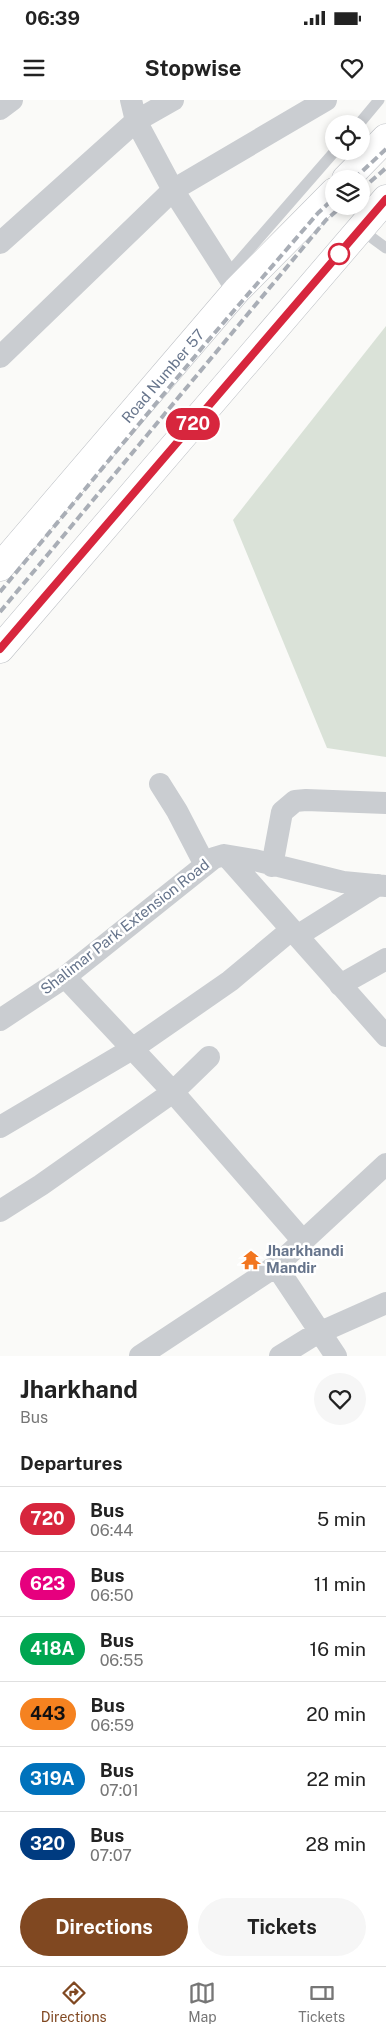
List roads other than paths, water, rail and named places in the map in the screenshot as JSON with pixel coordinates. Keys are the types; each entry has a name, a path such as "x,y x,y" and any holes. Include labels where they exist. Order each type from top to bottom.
{"main road":[{"path":"355,170 386,138"},
{"path":"0,649 386,199"},
{"name":"Road Number 57","path":"0,567 232,283 325,200"}],"street":[{"path":"0,109 12,100"},
{"path":"0,243 134,111 173,100"},
{"path":"0,356 173,190 326,100"},
{"path":"134,111 173,190 232,283"},
{"path":"160,784 177,811 215,860 272,866 343,882 382,886"},
{"path":"272,866 282,812 296,801 386,803"},
{"name":"Shalimar Park Extension Road","path":"0,1020 65,977 215,860 294,933 340,985 384,1029"},
{"path":"0,1126 132,1049 230,981 294,933 382,886"},
{"path":"340,985 386,959"},
{"path":"65,977 174,1092 302,1242"},
{"path":"0,1212 174,1092 208,1057"},
{"path":"140,1356 276,1266 386,1164"},
{"path":"276,1266 336,1356"},
{"path":"280,1356 321,1333 386,1303"}],"lane":[{"path":"367,115 380,100"},
{"path":"232,283 328,160"},
{"path":"360,229 386,248"}],"railway":[{"path":"364,170 386,149"},
{"path":"370,182 386,168"},
{"path":"0,592 206,343 325,206"},
{"path":"0,612 332,215"}],"place":[{"name":"Jharkhandi Mandir","path":"251,1260"}]}
